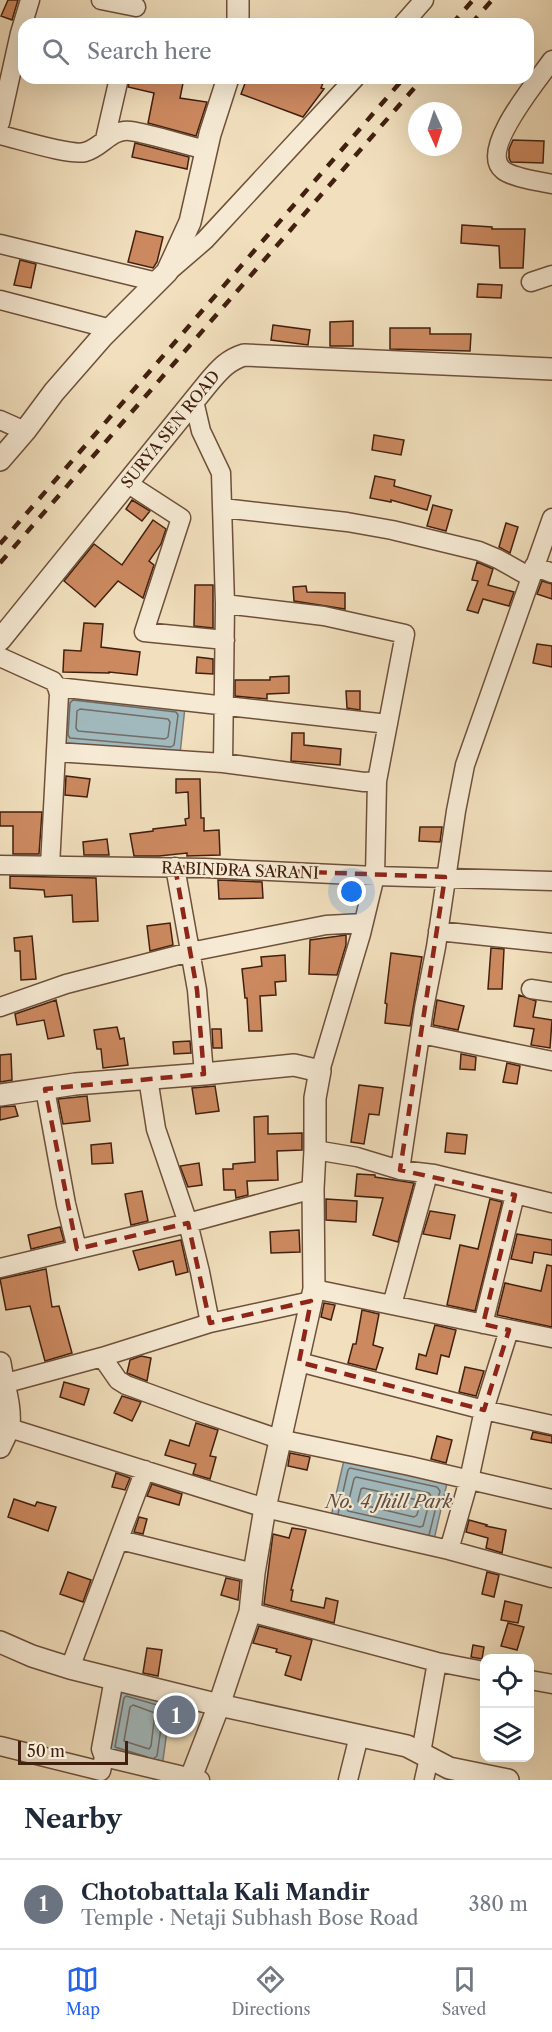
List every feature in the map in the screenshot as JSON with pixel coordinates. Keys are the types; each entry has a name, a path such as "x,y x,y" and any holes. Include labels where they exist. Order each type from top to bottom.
{"street":[{"path":"25,18 30,0"},
{"path":"101,0 136,10"},
{"path":"238,0 238,18"},
{"path":"408,18 424,0"},
{"path":"0,123 18,42"},
{"path":"552,60 502,132 496,151 497,161 502,170 515,176 552,184"},
{"path":"105,139 118,84"},
{"path":"162,277 190,222 206,150 226,84"},
{"path":"0,460 54,392 111,329 162,277 205,240 349,84"},
{"path":"0,135 83,153 95,148 114,133 129,131 206,150"},
{"path":"0,244 162,277"},
{"path":"531,282 552,275"},
{"path":"0,300 111,329"},
{"name":"SURYA SEN ROAD","path":"0,640 222,367 232,359 244,355 552,369"},
{"path":"194,401 201,431 221,473 225,604 223,764"},
{"path":"0,420 25,431"},
{"path":"127,483 181,518 144,632 225,639"},
{"path":"223,508 347,522 392,530 479,551 532,571 552,573"},
{"path":"400,1170 445,877 465,765 552,519"},
{"path":"104,1757 194,1779 250,1612 265,1508 312,1295 315,1098 320,1071 375,876 377,781 405,634 324,616 225,604"},
{"path":"0,657 53,681 59,694 50,866"},
{"path":"57,687 388,724"},
{"path":"56,752 223,764 364,782 377,781"},
{"name":"RABINDRA SARANI","path":"0,865 175,867 552,881"},
{"path":"175,867 197,990 204,1074"},
{"path":"0,1006 66,984 190,952 326,925 363,922"},
{"path":"438,931 552,943"},
{"path":"531,989 552,992"},
{"path":"421,1034 552,1060"},
{"path":"0,1095 148,1078 294,1065 320,1071"},
{"path":"148,1078 156,1129 188,1223 210,1323"},
{"path":"45,1089 66,1204 77,1250"},
{"path":"315,1150 357,1157 400,1170 428,1174 552,1203"},
{"path":"392,1305 428,1174"},
{"path":"0,1268 188,1223 313,1189"},
{"path":"483,1324 516,1195"},
{"path":"0,1447 8,1401 1,1374 102,1357 210,1323 312,1295 392,1305 552,1338"},
{"path":"449,1550 470,1480 484,1410 509,1330"},
{"path":"102,1357 118,1380 126,1385 279,1439 552,1499"},
{"path":"299,1362 484,1410 552,1425"},
{"path":"4,1426 265,1508 449,1550 552,1578"},
{"path":"70,1668 145,1470"},
{"path":"120,1540 254,1573"},
{"path":"250,1612 437,1662 480,1670"},
{"path":"0,1642 32,1656 70,1668 219,1705 407,1746 449,1768 508,1780"},
{"path":"424,1780 437,1662"},
{"path":"0,1746 101,1771 104,1757 101,1749 114,1679"},
{"path":"534,1681 552,1684"},
{"path":"348,1780 359,1736"}],"highlighted area":[{"path":"175,867 445,877 400,1170 515,1195 483,1324 509,1330 484,1410 299,1362 311,1301 210,1323 188,1223 77,1249 45,1089 204,1074 197,990"}],"water":[{"path":"65,693 185,707 180,754 61,743"},
{"name":"No. 4 Jhill Park","path":"344,1460 447,1483 433,1544 330,1521"},
{"path":"120,1687 171,1702 162,1767 107,1752"}],"building":[{"path":"8,0 18,0 12,20 1,16"},
{"path":"129,84 183,84 180,98 207,102 196,136 148,123 154,93 128,87"},
{"path":"245,84 323,84 321,88 324,89 303,117 241,94"},
{"path":"513,140 544,141 543,163 511,162 509,149"},
{"path":"135,143 189,157 187,169 132,157"},
{"path":"462,225 492,227 492,229 525,229 523,268 500,268 499,246 461,243"},
{"path":"136,231 163,237 157,262 153,268 128,262"},
{"path":"20,260 36,264 31,288 14,285"},
{"path":"478,284 502,285 501,298 477,297"},
{"path":"353,321 353,346 330,346 330,322"},
{"path":"273,325 310,330 308,345 271,340"},
{"path":"390,328 430,328 430,334 471,334 470,351 390,349"},
{"path":"374,435 404,440 401,455 372,450"},
{"path":"375,476 395,480 394,486 431,496 427,510 391,500 391,502 370,498"},
{"path":"132,500 150,511 142,521 126,509"},
{"path":"433,505 452,510 446,531 427,526"},
{"path":"153,520 166,529 161,544 149,561 154,565 143,598 118,581 95,607 64,581 94,544 122,565"},
{"path":"506,523 518,527 510,553 499,547"},
{"path":"477,562 493,569 488,585 514,592 509,606 483,599 478,613 467,610 478,581 472,580"},
{"path":"542,581 552,584 552,599 537,594"},
{"path":"195,585 213,585 213,628 194,626"},
{"path":"306,586 307,592 345,593 345,609 294,601 293,587"},
{"path":"84,623 103,624 101,647 140,652 137,675 109,672 63,672 64,650 81,651"},
{"path":"537,644 552,646 552,667 533,663"},
{"path":"197,657 213,659 213,674 196,673"},
{"path":"289,676 289,693 267,694 267,699 235,696 235,680 270,680 270,677"},
{"path":"346,691 360,691 360,710 347,708"},
{"path":"292,733 304,733 304,745 341,749 340,765 291,761"},
{"path":"66,776 90,779 87,797 65,795"},
{"path":"176,779 200,779 201,818 204,818 204,831 219,830 220,855 187,856 187,853 134,856 130,834 186,825 185,819 189,818 188,792 176,793"},
{"path":"0,812 42,812 39,854 13,854 13,826 0,826"},
{"path":"420,827 442,827 440,842 419,841"},
{"path":"107,839 109,855 84,855 83,842"},
{"path":"10,876 96,878 98,921 73,922 72,895 45,897 44,890 10,888"},
{"path":"218,880 262,882 263,898 219,899"},
{"path":"170,923 173,945 150,951 147,926"},
{"path":"346,935 346,945 337,975 309,974 310,940"},
{"path":"32,936 36,979 21,980 20,951 15,951 14,938"},
{"path":"491,948 504,949 502,989 488,989"},
{"path":"391,953 422,957 410,1026 385,1023"},
{"path":"285,955 286,981 275,982 276,995 260,996 262,1031 249,1031 242,969 262,966 261,957"},
{"path":"519,995 536,1001 533,1017 552,1020 550,1048 531,1045 534,1029 514,1026"},
{"path":"56,1000 64,1036 48,1039 44,1020 17,1025 15,1014"},
{"path":"437,1000 464,1006 458,1030 433,1025"},
{"path":"117,1027 120,1039 124,1038 128,1065 103,1068 101,1049 97,1049 94,1030"},
{"path":"212,1029 221,1029 222,1048 213,1048"},
{"path":"190,1041 191,1053 174,1054 173,1042"},
{"path":"11,1054 12,1080 0,1082 0,1055"},
{"path":"461,1054 476,1057 475,1070 460,1069"},
{"path":"507,1063 520,1066 517,1084 503,1082"},
{"path":"359,1085 383,1088 379,1115 369,1114 364,1144 351,1142"},
{"path":"215,1086 219,1111 196,1114 192,1088"},
{"path":"87,1096 90,1121 63,1124 58,1099"},
{"path":"15,1106 18,1116 0,1120 0,1107"},
{"path":"268,1116 268,1134 302,1133 302,1150 277,1151 278,1180 247,1181 248,1195 236,1198 235,1190 224,1190 223,1169 233,1169 233,1164 255,1162 254,1117"},
{"path":"447,1133 467,1135 465,1154 445,1152"},
{"path":"111,1143 113,1163 92,1164 91,1145"},
{"path":"199,1163 202,1185 188,1187 180,1166"},
{"path":"357,1174 375,1175 375,1177 414,1183 398,1242 373,1235 383,1198 355,1196"},
{"path":"142,1191 148,1221 131,1225 125,1194"},
{"path":"326,1199 357,1201 356,1222 326,1220"},
{"path":"490,1199 502,1202 475,1311 447,1305 460,1245 478,1249"},
{"path":"430,1211 455,1215 450,1239 423,1234"},
{"path":"60,1227 64,1241 31,1249 28,1235"},
{"path":"299,1230 300,1252 271,1253 270,1232"},
{"path":"517,1234 552,1240 552,1255 534,1252 532,1263 511,1259"},
{"path":"181,1240 188,1272 176,1275 173,1261 139,1270 133,1251"},
{"path":"547,1265 552,1266 552,1327 497,1315 505,1283 541,1291"},
{"path":"46,1269 52,1307 59,1306 72,1353 45,1361 30,1306 6,1310 0,1279"},
{"path":"324,1303 335,1305 331,1320 321,1317"},
{"path":"362,1310 379,1314 373,1345 383,1348 376,1370 348,1363 353,1344 356,1344"},
{"path":"435,1325 456,1330 449,1357 441,1355 437,1374 416,1369 419,1354 426,1356"},
{"path":"141,1356 151,1358 147,1381 127,1373 130,1360"},
{"path":"465,1367 484,1371 476,1396 459,1392"},
{"path":"64,1382 89,1389 84,1405 60,1397"},
{"path":"122,1396 141,1402 132,1421 114,1413"},
{"path":"196,1423 218,1430 210,1456 216,1457 210,1479 193,1474 196,1464 165,1455 170,1440 189,1446"},
{"path":"533,1432 552,1436 552,1443 531,1439"},
{"path":"437,1436 452,1440 446,1463 431,1459"},
{"path":"290,1453 310,1457 307,1470 288,1466"},
{"path":"116,1473 130,1478 125,1490 112,1487"},
{"path":"152,1484 182,1494 179,1505 147,1496"},
{"path":"14,1499 35,1506 37,1502 56,1507 48,1531 8,1517"},
{"path":"139,1517 147,1519 143,1534 134,1532"},
{"path":"469,1520 506,1530 502,1553 486,1548 488,1538 466,1532"},
{"path":"292,1528 306,1530 291,1590 293,1590 291,1601 324,1608 326,1598 338,1601 334,1623 264,1604 273,1534 289,1538"},
{"path":"68,1572 91,1580 83,1602 60,1594"},
{"path":"487,1572 499,1575 494,1597 482,1594"},
{"path":"226,1578 240,1581 238,1600 221,1595"},
{"path":"505,1601 522,1605 518,1623 501,1620"},
{"path":"508,1623 524,1627 517,1650 501,1646"},
{"path":"259,1626 312,1640 301,1680 285,1675 291,1656 276,1652 277,1649 253,1643"},
{"path":"473,1645 484,1647 480,1659 471,1657"},
{"path":"147,1648 162,1650 158,1676 143,1673"}],"railway":[{"path":"457,18 473,0"},
{"path":"476,18 492,0"},
{"path":"0,544 399,84"},
{"path":"0,563 418,84"}],"place":[{"name":"Chotobattala Kali Mandir","path":"176,1715"}]}
